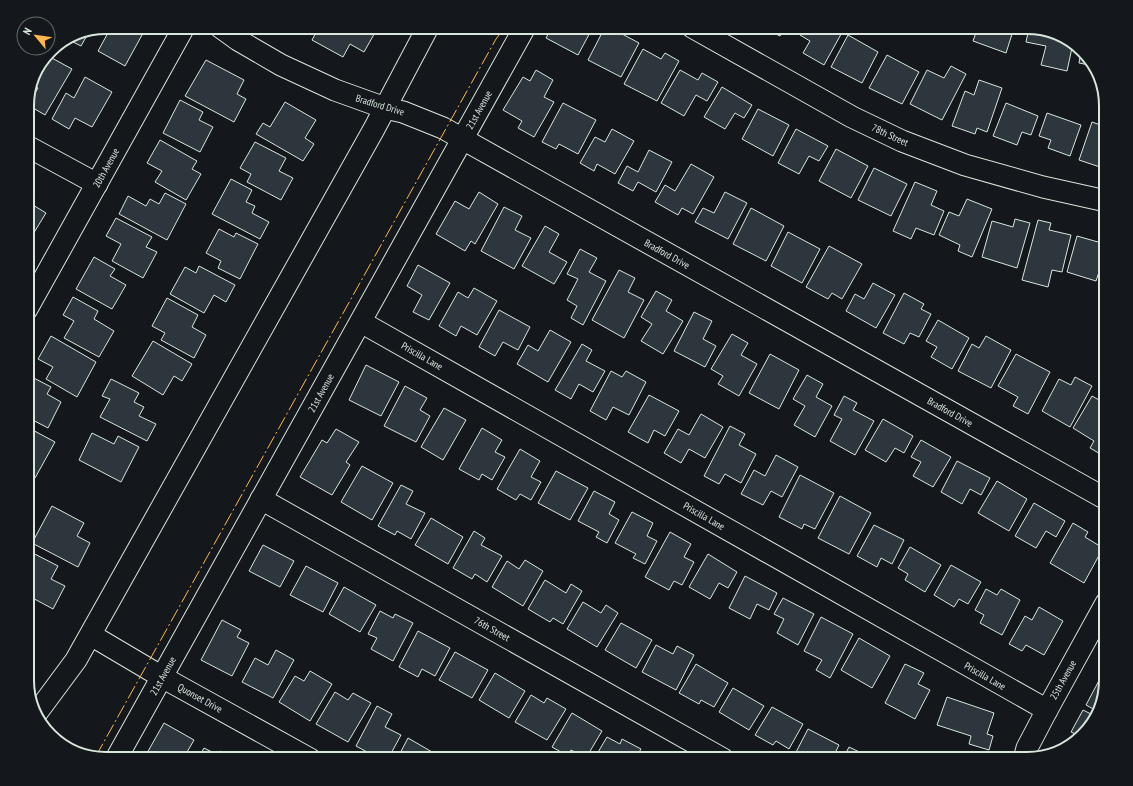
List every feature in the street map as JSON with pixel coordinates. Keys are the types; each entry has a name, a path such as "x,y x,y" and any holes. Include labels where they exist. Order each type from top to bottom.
{"street":[{"name":"20th Avenue","path":"34,296 180,34"},
{"name":"Bradford Drive","path":"230,34 281,65 335,90 385,108 404,112 443,128 1099,495"},
{"path":"40,709 76,660 91,635 385,108 424,34"},
{"name":"21st Avenue","path":"120,752 521,34"},
{"name":"78th Street","path":"704,34 852,117 902,141 965,166 1043,187 1099,199"},
{"path":"34,150 97,184"},
{"name":"Priscilla Lane","path":"361,322 1046,710"},
{"name":"76th Street","path":"261,499 711,752"},
{"name":"25th Avenue","path":"1026,752 1046,710 1099,615"},
{"name":"Quonset Drive","path":"91,635 162,677 297,752"}],"building":[{"path":"107,34 142,35 125,66 98,51"},
{"path":"315,34 374,34 364,52 350,44 343,57 312,40"},
{"path":"548,34 589,34 578,55 546,38"},
{"path":"601,34 622,34 639,43 621,77 588,60"},
{"path":"841,34 824,65 803,53 810,41 800,35"},
{"path":"976,34 1012,34 1006,53 973,41"},
{"path":"1028,34 1046,36 1067,46 1072,49 1067,71 1041,65 1046,46 1026,42"},
{"path":"848,35 878,52 862,83 831,67"},
{"path":"86,37 81,46 73,42"},
{"path":"643,49 661,59 665,53 679,61 657,101 624,84"},
{"path":"887,55 919,72 902,104 869,88"},
{"path":"1080,57 1085,64 1079,63"},
{"path":"52,58 72,69 45,115 34,109 35,92 38,88 36,87 39,78"},
{"path":"206,60 244,80 237,94 246,99 234,122 185,96"},
{"path":"951,66 966,74 942,120 910,104 927,70 944,78"},
{"path":"536,70 553,80 544,97 554,102 534,137 518,128 522,121 503,110 523,77 530,81"},
{"path":"680,70 698,80 702,73 718,82 707,101 696,95 684,116 661,103"},
{"path":"85,77 112,92 92,127 75,118 69,129 52,119 66,93 74,98"},
{"path":"979,80 1002,88 987,132 977,128 975,134 952,126 965,91 974,95"},
{"path":"722,87 752,105 744,118 735,113 725,129 704,117"},
{"path":"180,100 203,112 199,120 213,127 200,152 163,133"},
{"path":"285,102 316,120 305,138 314,144 303,161 256,134 263,123 270,127"},
{"path":"563,103 596,120 578,154 559,144 556,149 542,142"},
{"path":"1006,103 1038,116 1031,135 1022,132 1017,145 993,136"},
{"path":"758,109 789,125 773,156 742,139"},
{"path":"1047,113 1081,125 1070,156 1048,148 1051,140 1039,136"},
{"path":"1092,122 1099,124 1099,167 1079,160"},
{"path":"612,129 634,141 615,174 597,164 594,171 580,163 595,137 605,142"},
{"path":"796,129 828,146 819,161 809,156 799,174 778,163"},
{"path":"160,140 197,161 192,169 201,174 186,200 155,182 162,171 147,163"},
{"path":"255,142 286,158 279,171 293,178 281,200 247,182 251,174 240,168"},
{"path":"836,149 868,166 851,198 819,181"},
{"path":"649,150 672,162 656,192 638,182 633,191 618,183 627,166 638,172"},
{"path":"691,164 714,177 693,214 682,208 678,215 655,202 665,185 675,191"},
{"path":"874,168 907,184 891,216 858,200"},
{"path":"231,179 252,190 246,202 255,206 252,213 269,222 260,239 212,214"},
{"path":"915,182 937,191 931,205 944,211 934,235 916,228 911,239 893,231"},
{"path":"479,192 498,204 475,244 471,241 465,251 436,234 455,201 469,209"},
{"path":"725,192 747,203 728,239 695,222 703,208 714,213"},
{"path":"165,193 186,204 167,240 119,214 128,196 146,206 150,199 159,204"},
{"path":"967,199 992,209 972,257 958,251 960,245 939,235 949,212 959,216"},
{"path":"34,206 46,213 34,233"},
{"path":"504,207 522,216 515,230 531,238 514,269 481,251"},
{"path":"751,208 784,226 766,261 733,244"},
{"path":"116,218 152,237 146,247 157,252 143,278 112,261 121,244 106,236"},
{"path":"1015,219 1030,223 1017,268 982,257 992,221 1013,227"},
{"path":"1038,220 1051,223 1049,230 1071,235 1062,272 1052,270 1048,287 1022,280"},
{"path":"545,226 559,234 549,252 567,262 554,284 522,266"},
{"path":"219,229 234,237 236,233 258,244 240,279 218,268 221,261 206,253"},
{"path":"788,232 820,249 802,283 771,266"},
{"path":"1077,236 1098,242 1099,239 1099,272 1096,281 1067,272"},
{"path":"829,246 862,264 842,299 832,293 828,299 806,287"},
{"path":"580,249 597,258 589,272 606,281 583,325 571,318 577,306 567,300 578,279 567,274"},
{"path":"94,257 115,269 110,276 126,285 112,309 76,289"},
{"path":"418,265 450,283 429,320 413,312 422,295 407,286"},
{"path":"199,266 235,285 226,302 214,295 204,313 170,294 185,267 196,273"},
{"path":"619,270 635,278 628,292 644,300 624,338 592,320"},
{"path":"873,283 895,295 876,328 846,311 855,294 864,299"},
{"path":"474,288 497,301 477,335 461,326 456,336 439,326 458,292 468,298"},
{"path":"656,291 672,300 666,311 683,321 663,354 641,341 652,324 641,317"},
{"path":"904,293 924,304 921,309 931,314 919,337 910,333 904,344 883,333"},
{"path":"73,297 98,311 94,319 114,331 99,357 64,338 74,321 63,315"},
{"path":"167,298 198,315 192,327 206,335 194,358 161,340 165,333 152,326"},
{"path":"499,310 530,327 518,350 503,342 495,356 479,347"},
{"path":"694,312 712,321 703,339 716,346 705,367 674,351"},
{"path":"938,320 969,338 952,369 931,357 937,347 926,341"},
{"path":"550,330 571,342 548,382 517,364 528,345 538,351"},
{"path":"732,334 748,343 741,355 757,364 739,396 718,384 723,376 711,369"},
{"path":"51,336 96,362 77,397 46,379 53,367 38,359"},
{"path":"986,336 1011,350 991,388 958,371 972,344 979,348"},
{"path":"153,341 192,364 182,381 174,376 163,395 132,376"},
{"path":"582,344 592,350 586,361 605,371 593,392 579,384 571,399 555,390"},
{"path":"770,354 799,370 779,409 749,393"},
{"path":"1016,354 1050,372 1028,414 1013,406 1018,397 998,386"},
{"path":"366,365 399,382 381,416 349,400"},
{"path":"611,371 622,377 626,371 646,382 629,415 613,407 606,420 590,411"},
{"path":"807,375 823,384 816,397 832,406 815,437 794,425 805,406 793,399"},
{"path":"1075,377 1092,386 1070,427 1042,411 1059,379 1071,385"},
{"path":"34,378 51,387 47,394 61,402 48,428 34,421"},
{"path":"111,379 139,393 134,402 144,407 139,416 156,424 147,441 100,417 110,399 102,396"},
{"path":"405,386 427,398 420,410 430,416 416,442 384,426"},
{"path":"649,395 679,411 665,436 654,430 648,443 628,432"},
{"path":"844,396 857,403 853,410 874,421 855,455 830,441 842,419 834,415"},
{"path":"1092,396 1099,400 1099,453 1090,448 1094,441 1073,428"},
{"path":"444,408 466,420 443,460 421,447"},
{"path":"701,414 723,427 705,458 689,449 681,463 664,453 678,429 689,435"},
{"path":"883,419 913,436 904,453 895,448 886,462 865,450"},
{"path":"730,426 745,434 739,445 756,454 741,483 725,474 719,484 704,476"},
{"path":"482,428 502,440 495,452 505,457 492,480 482,474 479,480 459,469"},
{"path":"336,429 359,442 346,462 350,465 332,495 300,477 322,440 327,443"},
{"path":"34,431 55,442 34,477"},
{"path":"92,433 114,444 118,436 139,447 121,482 79,460"},
{"path":"921,440 951,457 933,487 913,476 921,462 911,457"},
{"path":"520,449 540,461 531,477 541,482 531,500 520,494 516,500 497,489"},
{"path":"776,455 798,467 782,497 771,491 763,505 741,494 754,470 765,476"},
{"path":"957,461 990,478 981,495 970,489 962,504 941,492"},
{"path":"362,466 393,483 372,520 341,502"},
{"path":"556,471 588,488 570,520 538,503"},
{"path":"800,475 834,493 815,529 804,524 802,529 779,517"},
{"path":"997,481 1027,499 1009,531 978,513"},
{"path":"401,485 413,491 406,504 425,513 411,539 397,531 395,535 378,526"},
{"path":"594,491 615,502 609,514 619,520 607,543 596,537 599,532 578,521"},
{"path":"840,496 871,513 849,554 818,538"},
{"path":"1034,503 1065,521 1056,537 1046,531 1036,548 1015,536"},
{"path":"52,506 84,523 77,536 90,543 78,567 34,544 34,539"},
{"path":"632,512 653,523 647,536 657,541 645,564 633,558 636,554 615,543"},
{"path":"431,518 463,537 448,564 415,545"},
{"path":"1073,523 1088,532 1085,537 1099,546 1099,555 1084,583 1050,563"},
{"path":"874,525 904,540 892,564 881,558 877,567 857,556"},
{"path":"474,531 485,538 481,545 502,556 487,582 475,574 472,579 453,568"},
{"path":"670,532 691,544 684,557 694,562 682,585 674,581 669,590 645,577"},
{"path":"263,545 294,561 280,587 249,571"},
{"path":"910,547 941,565 925,592 905,580 908,574 898,568"},
{"path":"34,554 58,566 51,579 65,586 53,609 34,599"},
{"path":"708,554 737,572 728,588 719,583 710,599 689,587"},
{"path":"525,560 543,571 523,606 492,587 507,561 519,569"},
{"path":"951,565 981,582 968,604 959,599 954,607 934,595"},
{"path":"306,566 338,583 323,612 290,595"},
{"path":"745,576 777,593 769,610 757,604 750,619 729,608"},
{"path":"545,580 566,593 571,584 582,591 563,624 553,618 550,622 528,609"},
{"path":"344,587 376,605 360,632 329,614"},
{"path":"986,589 997,595 1001,589 1020,600 1002,635 980,623 984,615 975,610"},
{"path":"783,598 814,614 798,645 777,633 784,619 774,614"},
{"path":"583,602 601,613 606,605 618,613 597,647 567,629"},
{"path":"1039,607 1063,621 1044,655 1026,645 1022,651 1009,644 1025,616 1032,620"},
{"path":"380,611 393,618 395,614 413,623 393,661 371,649 377,638 368,634"},
{"path":"821,617 853,634 830,678 816,670 822,660 804,651"},
{"path":"222,620 241,630 237,637 249,643 232,676 201,660"},
{"path":"621,623 652,640 636,668 605,650"},
{"path":"418,631 450,648 435,676 422,669 418,677 399,667"},
{"path":"859,638 890,656 872,688 841,670"},
{"path":"656,645 673,654 677,646 694,655 676,690 642,672"},
{"path":"276,650 294,660 273,698 242,682 255,658 268,665"},
{"path":"455,652 488,670 472,698 439,680"},
{"path":"696,664 728,683 714,707 701,700 699,704 679,693"},
{"path":"905,664 924,673 918,684 930,690 915,719 885,703"},
{"path":"310,671 332,684 310,721 279,702 295,676 304,681"},
{"path":"495,673 525,691 509,718 479,700"},
{"path":"1099,681 1097,699 1093,709 1086,705"},
{"path":"733,688 764,706 749,730 719,712"},
{"path":"335,692 348,700 353,693 371,703 348,742 316,724"},
{"path":"531,695 544,703 547,698 566,709 547,740 515,722"},
{"path":"947,697 994,713 987,734 993,736 989,750 969,744 971,736 937,725"},
{"path":"377,706 392,714 385,727 401,735 392,752 367,752 356,746"},
{"path":"772,707 803,724 789,749 776,741 773,745 755,735"},
{"path":"1083,710 1091,714 1075,734 1071,732"},
{"path":"572,713 602,731 590,752 575,752 571,750 570,752 561,752 552,747"},
{"path":"164,723 194,740 187,752 148,752"},
{"path":"808,729 839,745 836,752 796,752"},
{"path":"607,737 620,744 622,739 641,749 639,752 598,752"},
{"path":"408,738 432,752 401,752"},
{"path":"849,747 859,752 846,752"},
{"path":"204,748 212,752 202,752"}],"power":[{"path":"99,751 500,34"}]}
